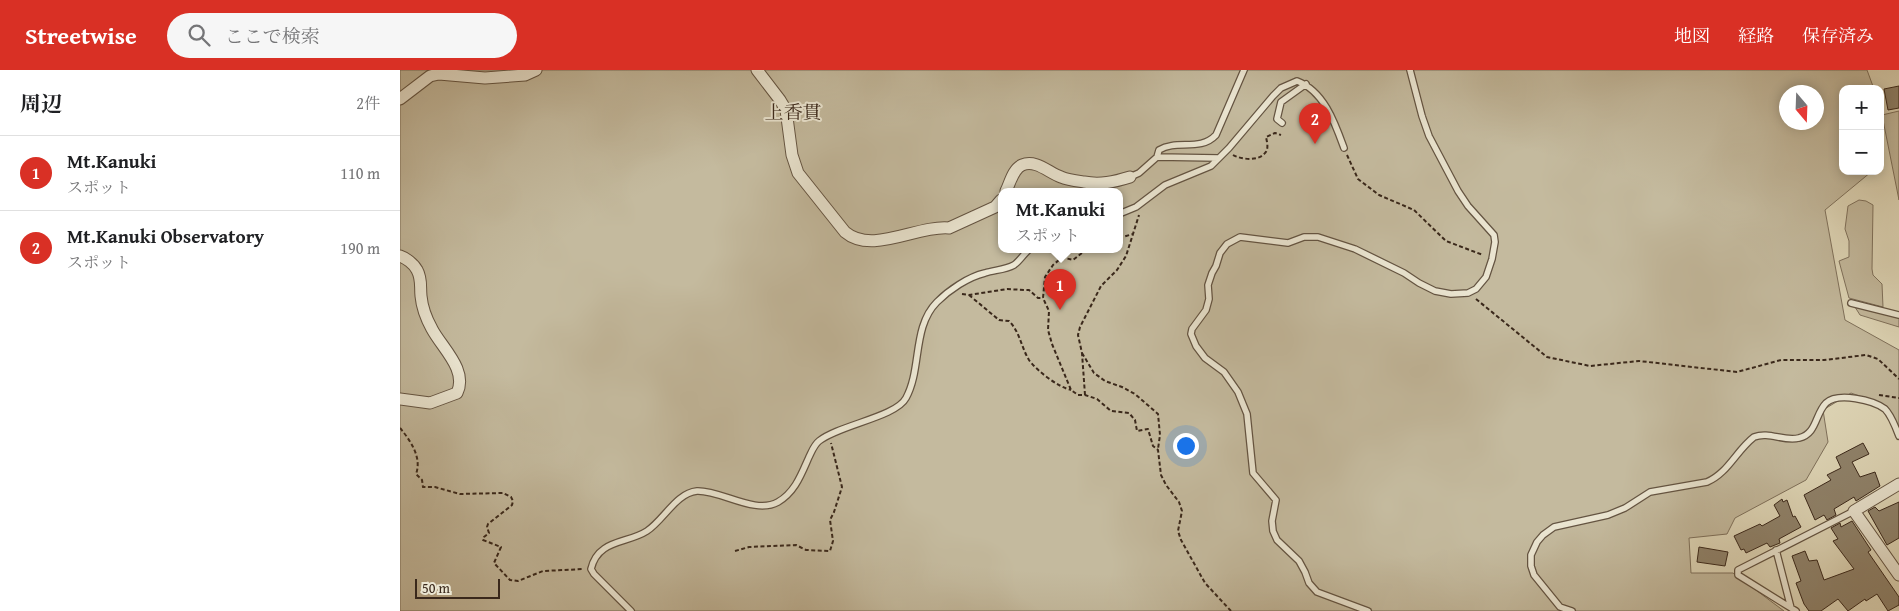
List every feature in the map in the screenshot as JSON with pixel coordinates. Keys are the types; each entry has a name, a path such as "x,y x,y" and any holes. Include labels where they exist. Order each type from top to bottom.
{"street":[{"path":"400,99 430,76 439,74 485,78 525,75 536,70"},
{"path":"756,70 786,110 792,155 798,174 852,238 876,241 921,230 949,228 995,207 998,204"},
{"path":"1007,188 1015,171 1026,164 1037,165 1061,177 1084,182 1101,184 1130,177"},
{"path":"400,256 403,256 416,267 421,278 421,297 425,313 459,374 460,386 457,393 430,403 400,399"},
{"path":"1899,484 1854,510 1899,575"}],"lane":[{"path":"1130,177 1139,173 1157,157 1159,150 1163,147 1192,146 1211,140 1216,135 1244,70"},
{"path":"1368,611 1317,592 1309,583 1299,561 1277,540 1273,531 1272,521 1276,500 1254,474 1248,414 1238,392 1224,372 1205,358 1196,346 1191,334 1192,329 1206,310 1209,299 1208,285 1220,253 1226,244 1240,236 1288,243 1304,238 1318,237 1356,249 1435,290 1451,294 1468,293 1476,289 1486,277 1492,259 1495,242 1494,235 1468,206 1458,191 1429,136 1410,70"},
{"path":"1123,212 1136,207 1165,185 1205,170 1229,148 1257,113 1281,88 1297,81 1306,84 1314,90 1336,125 1344,148"},
{"path":"1282,123 1277,119 1281,102 1306,84"},
{"path":"1157,157 1218,158"},
{"path":"632,611 598,580 591,569 593,560 604,549 622,540 646,532 682,497 697,491 751,504 766,506 776,503 790,493 798,483 817,442 828,435 893,410 904,403 914,374 922,331 935,303 950,291 978,275 1005,269 1015,264 1026,253"},
{"path":"1851,303 1899,316"},
{"path":"1572,611 1560,607 1556,603 1540,583 1531,566 1531,555 1537,542 1549,530 1620,510 1633,504 1650,492 1713,480 1721,475 1754,437 1769,435 1798,439 1806,436 1815,425 1819,413 1826,403 1833,399 1858,399 1872,402 1885,409 1899,436"},
{"path":"1794,609 1738,575 1738,570 1854,510"},
{"path":"1776,550 1794,609"}],"path":[{"path":"1229,148 1233,156 1243,159 1258,157 1266,152 1266,136 1275,133 1281,135"},
{"path":"1344,148 1358,179 1379,195 1414,210 1446,240 1492,259"},
{"path":"1085,395 1082,353 1078,335 1080,327 1101,286 1117,270 1126,256 1138,217 1136,207"},
{"path":"1123,237 1133,234"},
{"path":"1071,390 1052,344 1048,330 1049,310 1043,298 1045,277 1053,265 1064,258 1073,260 1082,253"},
{"path":"950,291 969,295 1007,289 1029,290 1038,298 1043,298"},
{"path":"1468,293 1547,357 1590,366 1639,361 1737,372 1781,360 1824,360 1866,355 1878,359 1899,379"},
{"path":"969,295 999,320 1009,321 1018,332 1029,360 1035,367 1063,388 1071,390 1078,395 1097,399 1111,411 1129,413 1135,420 1138,431 1148,430 1153,446 1158,450"},
{"path":"1082,353 1094,373 1105,381 1122,386 1135,394 1158,414 1160,435 1158,450 1161,475 1179,502 1182,511 1178,531 1180,540 1205,583 1231,611"},
{"path":"400,428 413,446 419,464 416,474 422,480 423,487 435,487 460,494 503,493 511,497 512,505 488,524 489,533 483,540 501,547 494,563 510,580 518,581 542,572 591,569"},
{"path":"735,551 749,547 796,545 806,550 830,551 834,541 830,520 842,487 828,435"}],"shaded area":[{"path":"400,70 1867,70 1873,85 1839,85 1839,175 1867,175 1825,210 1845,320 1899,350 1899,431 1887,406 1851,393 1823,410 1828,442 1806,480 1735,518 1727,534 1689,538 1691,573 1733,573 1784,611 400,611"},
{"path":"1899,111 1899,200 1884,125 1884,115"},
{"path":"1859,200 1873,205 1872,269 1873,275 1882,284 1883,307 1849,298 1839,261 1849,257 1849,241 1845,229 1848,206"},
{"path":"1855,307 1899,318 1899,327 1860,315"}],"building":[{"path":"1899,86 1899,108 1888,110 1884,89"},
{"path":"1863,443 1869,454 1852,462 1860,477 1875,472 1880,486 1856,501 1854,497 1834,509 1836,515 1827,520 1824,515 1815,520 1804,495 1831,480 1827,475 1841,468 1836,457"},
{"path":"1782,499 1783,502 1787,500 1793,517 1795,516 1801,527 1779,539 1780,543 1770,547 1767,543 1746,553 1744,549 1741,550 1734,536 1760,524 1762,526 1780,516 1774,505"},
{"path":"1899,502 1899,538 1887,545 1868,511 1875,507 1879,511"},
{"path":"1852,521 1871,550 1868,552 1899,597 1899,605 1888,611 1877,594 1866,601 1865,599 1848,611 1838,599 1821,611 1809,611 1804,604 1796,583 1801,581 1792,556 1805,551 1809,561 1817,560 1824,580 1854,569 1833,541 1838,539 1831,528 1840,523 1841,527"},
{"path":"1699,547 1728,552 1725,566 1697,562"}],"place":[{"name":"Mt.Kanuki Observatory","path":"1315,144"},
{"name":"Mt.Kanuki","path":"1060,310"}],"district":[{"name":"上香貫","path":"793,112"}]}
